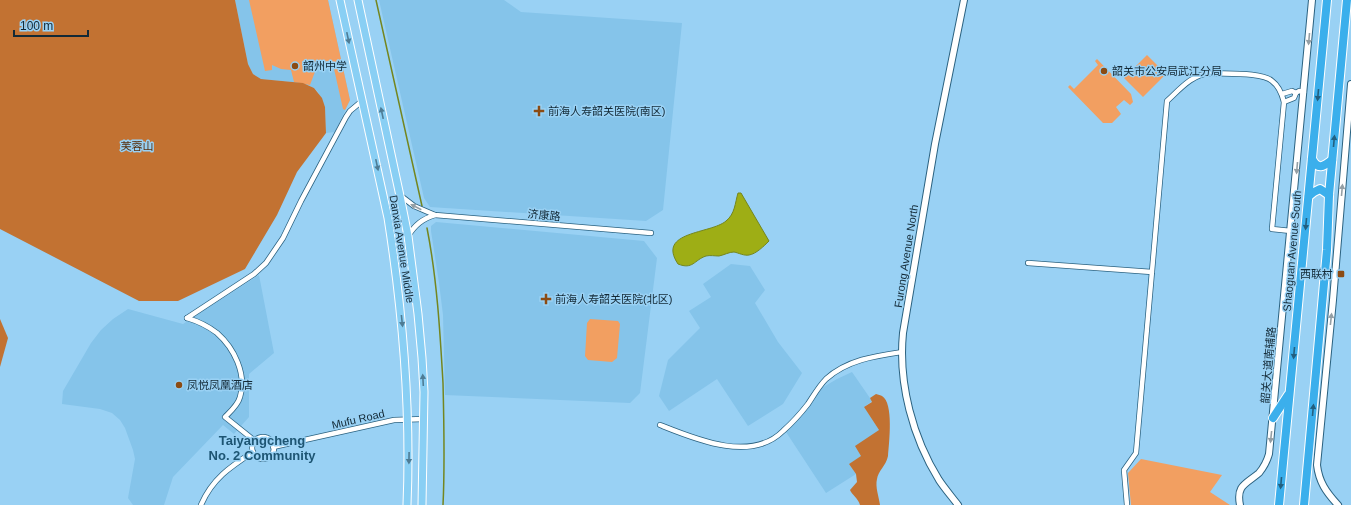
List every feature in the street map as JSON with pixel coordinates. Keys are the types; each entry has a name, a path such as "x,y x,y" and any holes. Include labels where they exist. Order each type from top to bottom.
{"highway":[{"name":"Shaoguan Avenue South","path":"1279,505 1327,0"},
{"path":"1304,505 1327,250 1329,195 1347,0"},
{"path":"1312,159 1315,164 1320,166 1326,165 1332,160"},
{"path":"1308,196 1320,190 1329,195"},
{"path":"1273,418 1290,392"}],"main road":[{"name":"Danxia Avenue Middle","path":"340,0 388,218 393,248 406,360 409,448 407,505"},
{"name":"Danxia Avenue Middle","path":"358,0 408,236 422,358 424,419 422,505"}],"street":[{"name":"Furong Avenue North","path":"958,505 940,481 926,456 919,438 907,400 902,352 903,333 935,144 964,0"},
{"name":"韶关大道南辅路","path":"1240,505 1238,497 1241,487 1258,473 1268,461 1270,454 1312,0"},
{"path":"1127,505 1124,470 1136,453 1168,102 1190,80 1203,73 1260,76 1271,80 1282,94 1284,102 1272,229 1291,231"},
{"path":"1338,505 1323,487 1318,475 1317,465 1333,300 1351,84"},
{"path":"1282,94 1292,91 1296,93 1299,91 1304,92"},
{"path":"1284,102 1294,98 1296,93"},
{"path":"255,441 225,417 238,402 242,386 241,374 235,357 228,345 216,333 197,321 187,318 254,274 266,263 283,238 304,194 346,117 350,111 362,101"},
{"name":"济康路","path":"400,196 414,206 435,215 651,233"},
{"path":"408,236 414,227 422,220 435,215"},
{"path":"1028,263 1152,272"},
{"path":"660,425 703,442 732,446 762,444 774,438 783,431 805,407 826,379 839,370 869,357 902,352"},
{"name":"Mufu Road","path":"273,447 394,420 424,419"},
{"path":"261,438 268,439 273,447 270,456 264,459 257,458 253,452 252,446 255,441 261,438"},
{"path":"201,505 207,492 215,481 235,464 253,452"}],"shaded area":[{"name":"韶州中学","path":"235,0 328,0 350,100 335,132 326,133 325,107 318,92 314,88 303,83 261,79 253,74 248,64"},
{"name":"韶州中学","path":"249,0 328,0 350,100 345,110 343,109 332,60 320,63 321,68 316,69 310,85 294,82 291,70 281,69 272,65 272,70 265,71"},
{"name":"前海人寿韶关医院(南区)","path":"379,0 504,0 521,12 682,23 663,210 646,221 430,207 424,198"},
{"path":"1147,55 1166,74 1143,97 1124,78"},
{"path":"1097,59 1131,94 1133,102 1130,105 1124,100 1116,107 1121,114 1112,123 1103,123 1068,87 1070,85 1074,89 1098,65 1095,61"},
{"path":"738,193 741,193 769,241 757,251 749,255 732,252 719,256 706,256 687,266 678,264 673,253 674,245 680,239 688,235 719,225 726,221 733,212"},
{"name":"前海人寿韶关医院(北区)","path":"436,222 644,241 657,258 640,393 630,403 445,395 443,315 431,231 431,226"},
{"path":"731,264 750,266 765,290 755,303 778,342 802,373 783,404 748,426 717,379 669,411 659,396 668,360 700,328 689,311 711,297 703,284"},
{"path":"259,275 274,353 249,374 249,417 234,434 223,425 173,477 164,505 133,505 128,498 135,459 125,428 120,420 112,413 100,409 62,404 63,391 91,343 101,330 113,319 128,309 183,324"},
{"path":"590,319 618,321 620,324 617,358 612,362 588,360 585,356 587,323"},
{"path":"852,372 872,401 864,407 879,430 862,456 849,464 856,474 826,493 786,432 808,408 820,389"},
{"path":"1141,459 1222,475 1210,492 1230,505 1131,505 1128,473"}],"green space":[{"name":"芙蓉山","path":"0,0 235,0 248,64 253,74 261,79 303,83 314,88 322,98 325,107 326,133 297,172 277,215 245,269 178,301 139,301 0,229"},
{"path":"0,319 8,338 0,367"},
{"path":"876,394 882,396 886,400 888,406 890,433 888,456 886,463 877,479 880,505 860,505 850,490 857,482 856,474 849,464 861,456 855,446 879,430 864,407 872,402 870,398"}],"waterway":[{"path":"376,0 422,206"},
{"path":"427,228 436,286 443,383 443,505"}],"place":[{"name":"韶州中学","path":"295,66"},
{"name":"韶关市公安局武江分局","path":"1104,71"},
{"name":"前海人寿韶关医院(南区)","path":"539,111"},
{"name":"西联村","path":"1341,274"},
{"name":"前海人寿韶关医院(北区)","path":"546,299"},
{"name":"凤悦凤凰酒店","path":"179,385"}],"district":[{"name":"Taiyangcheng No. 2 Community","path":"262,448"}]}
